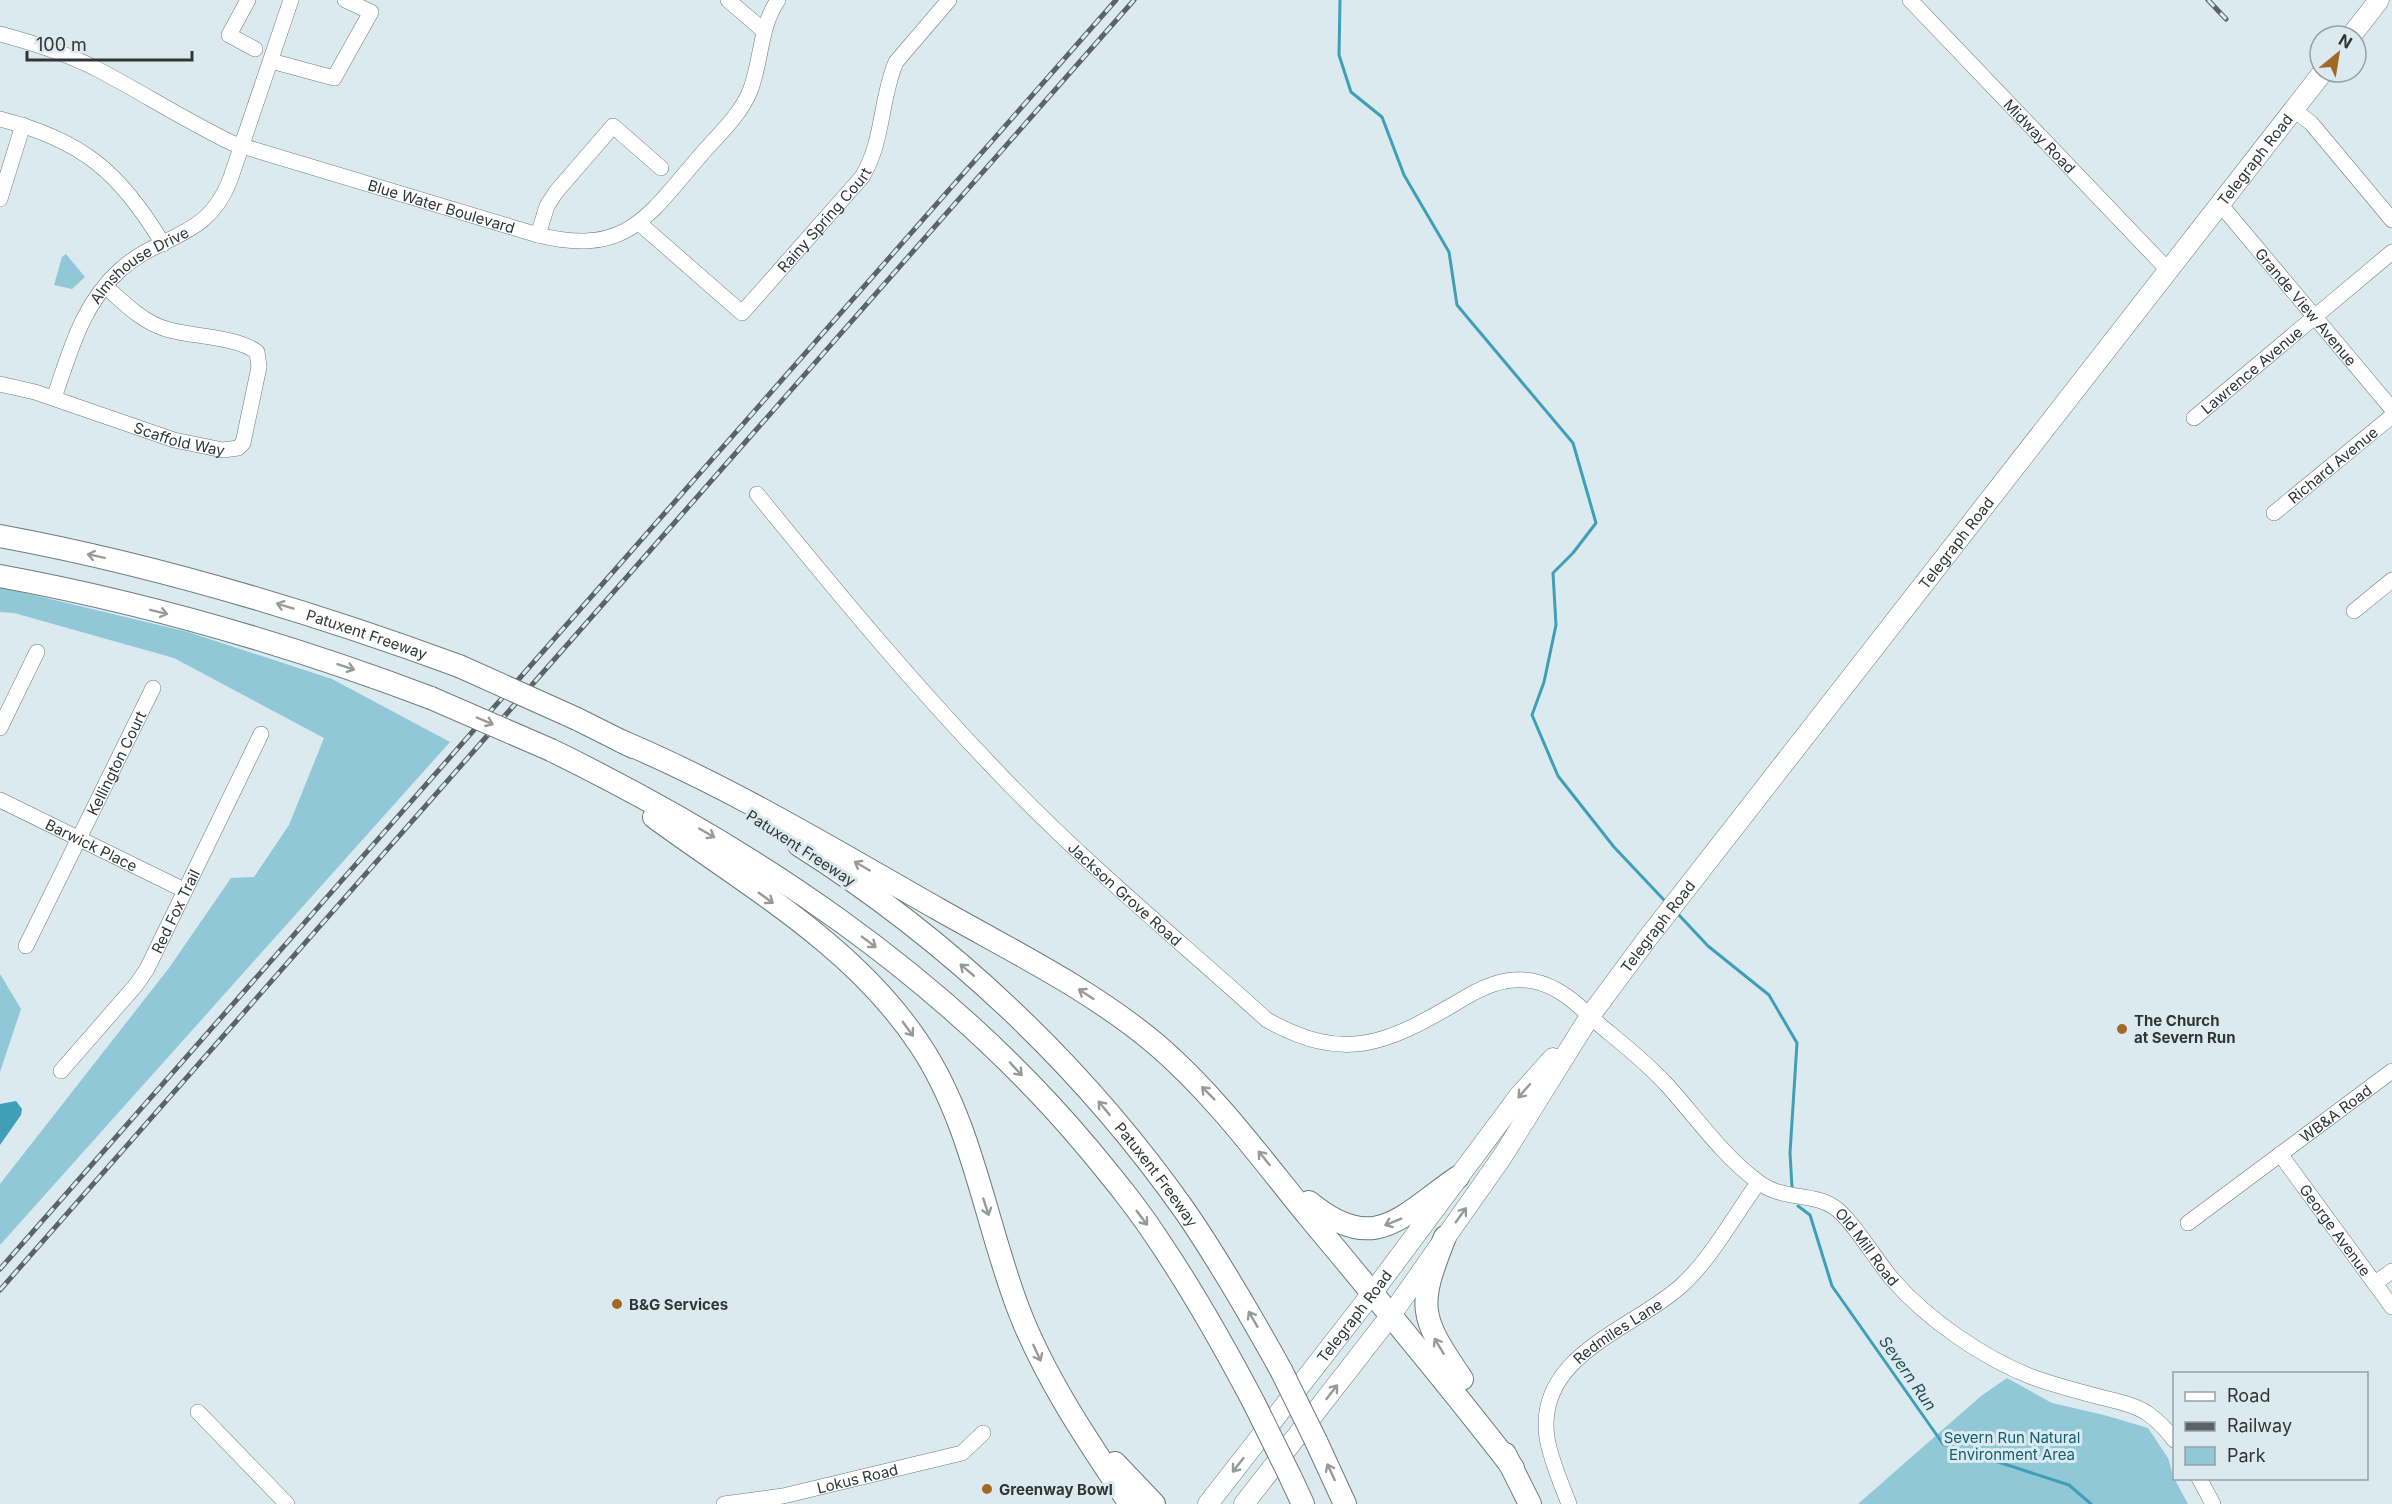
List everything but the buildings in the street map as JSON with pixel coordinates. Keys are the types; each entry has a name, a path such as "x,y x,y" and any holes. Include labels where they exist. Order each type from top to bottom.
{"highway":[{"name":"Patuxent Freeway","path":"0,536 127,563 221,587 369,633 459,666 621,741 735,804 860,887 929,938 1029,1027 1094,1096 1141,1152 1185,1211 1250,1314 1281,1370 1345,1504"},
{"path":"0,576 118,601 220,628 353,669 431,698 557,753 696,827 783,880 897,962 958,1013 1010,1062 1119,1186 1156,1236 1220,1338 1303,1504"},
{"path":"621,741 680,766 740,796 1084,993 1135,1027 1191,1076 1227,1113 1308,1215 1452,1388 1513,1468"},
{"path":"557,753 653,816 810,930 860,972 899,1017 921,1046 951,1104 1017,1306 1044,1368 1130,1504"},
{"path":"1281,1179 1332,1219 1348,1226 1365,1229 1380,1228 1402,1219 1458,1177"},
{"path":"1445,1237 1429,1276 1426,1293 1429,1325 1437,1343 1462,1380 1513,1468 1530,1504"},
{"path":"1071,1411 1106,1453 1155,1504"}],"main road":[{"path":"2360,24 2379,0"},
{"name":"Telegraph Road","path":"1244,1504 1391,1315 1502,1157 1590,1016 1652,932 2314,84"},
{"name":"Telegraph Road","path":"1208,1504 1373,1292 1519,1096 1590,1016"}],"street":[{"path":"249,0 229,35 255,49"},
{"name":"Almshouse Drive","path":"54,398 84,316 105,286 132,261 190,230 212,213 226,191 291,0"},
{"path":"271,61 334,78 371,12 345,0"},
{"path":"728,0 764,32"},
{"name":"Blue Water Boulevard","path":"0,34 38,45 97,69 191,123 242,146 538,235 564,242 595,242 619,234 639,223 739,111 754,79 770,11 778,0"},
{"name":"Rainy Spring Court","path":"639,223 742,313 862,177 877,143 891,73 896,62 949,0"},
{"name":"Midway Road","path":"1910,0 2168,270"},
{"path":"2294,110 2311,123 2392,220"},
{"path":"0,118 66,142 99,164 130,195 163,244"},
{"path":"0,199 23,125"},
{"path":"538,235 547,206 556,192 613,126 661,168"},
{"name":"Grande View Avenue","path":"2220,204 2392,410"},
{"name":"Lawrence Avenue","path":"2194,418 2392,252"},
{"name":"Scaffold Way","path":"0,384 54,398 174,440 223,450 232,450 243,443 259,367 257,352 240,344 181,333 152,324 138,315 105,286"},
{"name":"Richard Avenue","path":"2274,513 2392,416"},
{"name":"Jackson Grove Road","path":"757,494 874,638 1012,787 1076,851 1267,1020 1285,1030 1325,1043 1348,1045 1377,1042 1419,1025 1484,987 1500,981 1519,980 1535,981 1556,989 1590,1016"},
{"path":"2354,611 2392,580"},
{"path":"0,728 37,652"},
{"name":"Kellington Court","path":"26,946 153,688"},
{"name":"Red Fox Trail","path":"61,1071 147,969 261,734"},
{"name":"Barwick Place","path":"0,800 184,890"},
{"name":"Old Mill Road","path":"1590,1016 1664,1081 1727,1154 1758,1183 1782,1195 1817,1201 1834,1207 1892,1279 1916,1304 1941,1325 2028,1376 2145,1412 2173,1438"},
{"name":"WB&A Road","path":"2188,1223 2392,1071"},
{"name":"George Avenue","path":"2280,1154 2392,1307"},
{"name":"Redmiles Lane","path":"1569,1504 1553,1458 1546,1425 1550,1400 1561,1376 1582,1354 1680,1287 1697,1269 1758,1183"},
{"path":"2374,1283 2392,1271"},
{"path":"198,1412 287,1504"},
{"name":"Lokus Road","path":"724,1504 783,1496 962,1453 983,1433"},
{"path":"2200,1480 2213,1504"}],"green space":[{"path":"66,254 85,277 72,289 54,285 62,257"},
{"path":"0,587 188,632 332,679 450,742 0,1245 0,1184 169,968 231,878 254,877 289,825 324,738 174,658 14,613 0,612"},
{"path":"0,974 21,1009 0,1072"},
{"name":"Severn Run Natural Environment Area","path":"2007,1378 2052,1403 2148,1428 2168,1458 2173,1480 2188,1504 1858,1504 1981,1396"}],"shaded area":[{"path":"16,1101 22,1109 21,1115 0,1145 0,1104"}],"waterway":[{"path":"1340,0 1339,55 1351,92 1382,117 1404,175 1449,252 1457,305 1573,443 1596,523 1573,553 1553,573 1556,625 1544,682 1532,715 1558,776 1614,847 1664,900"},
{"path":"1678,914 1708,946 1769,995 1797,1043 1790,1153 1792,1187"},
{"name":"Severn Run","path":"1798,1206 1810,1215 1832,1286 1943,1444 2069,1485 2091,1504"}],"railway":[{"path":"0,1269 1116,0"},
{"path":"0,1290 1134,0"},
{"path":"2208,0 2226,19"}],"place":[{"name":"The Church at Severn Run","path":"2122,1029"},
{"name":"B&G Services","path":"617,1304"},
{"name":"Greenway Bowl","path":"987,1489"}]}
